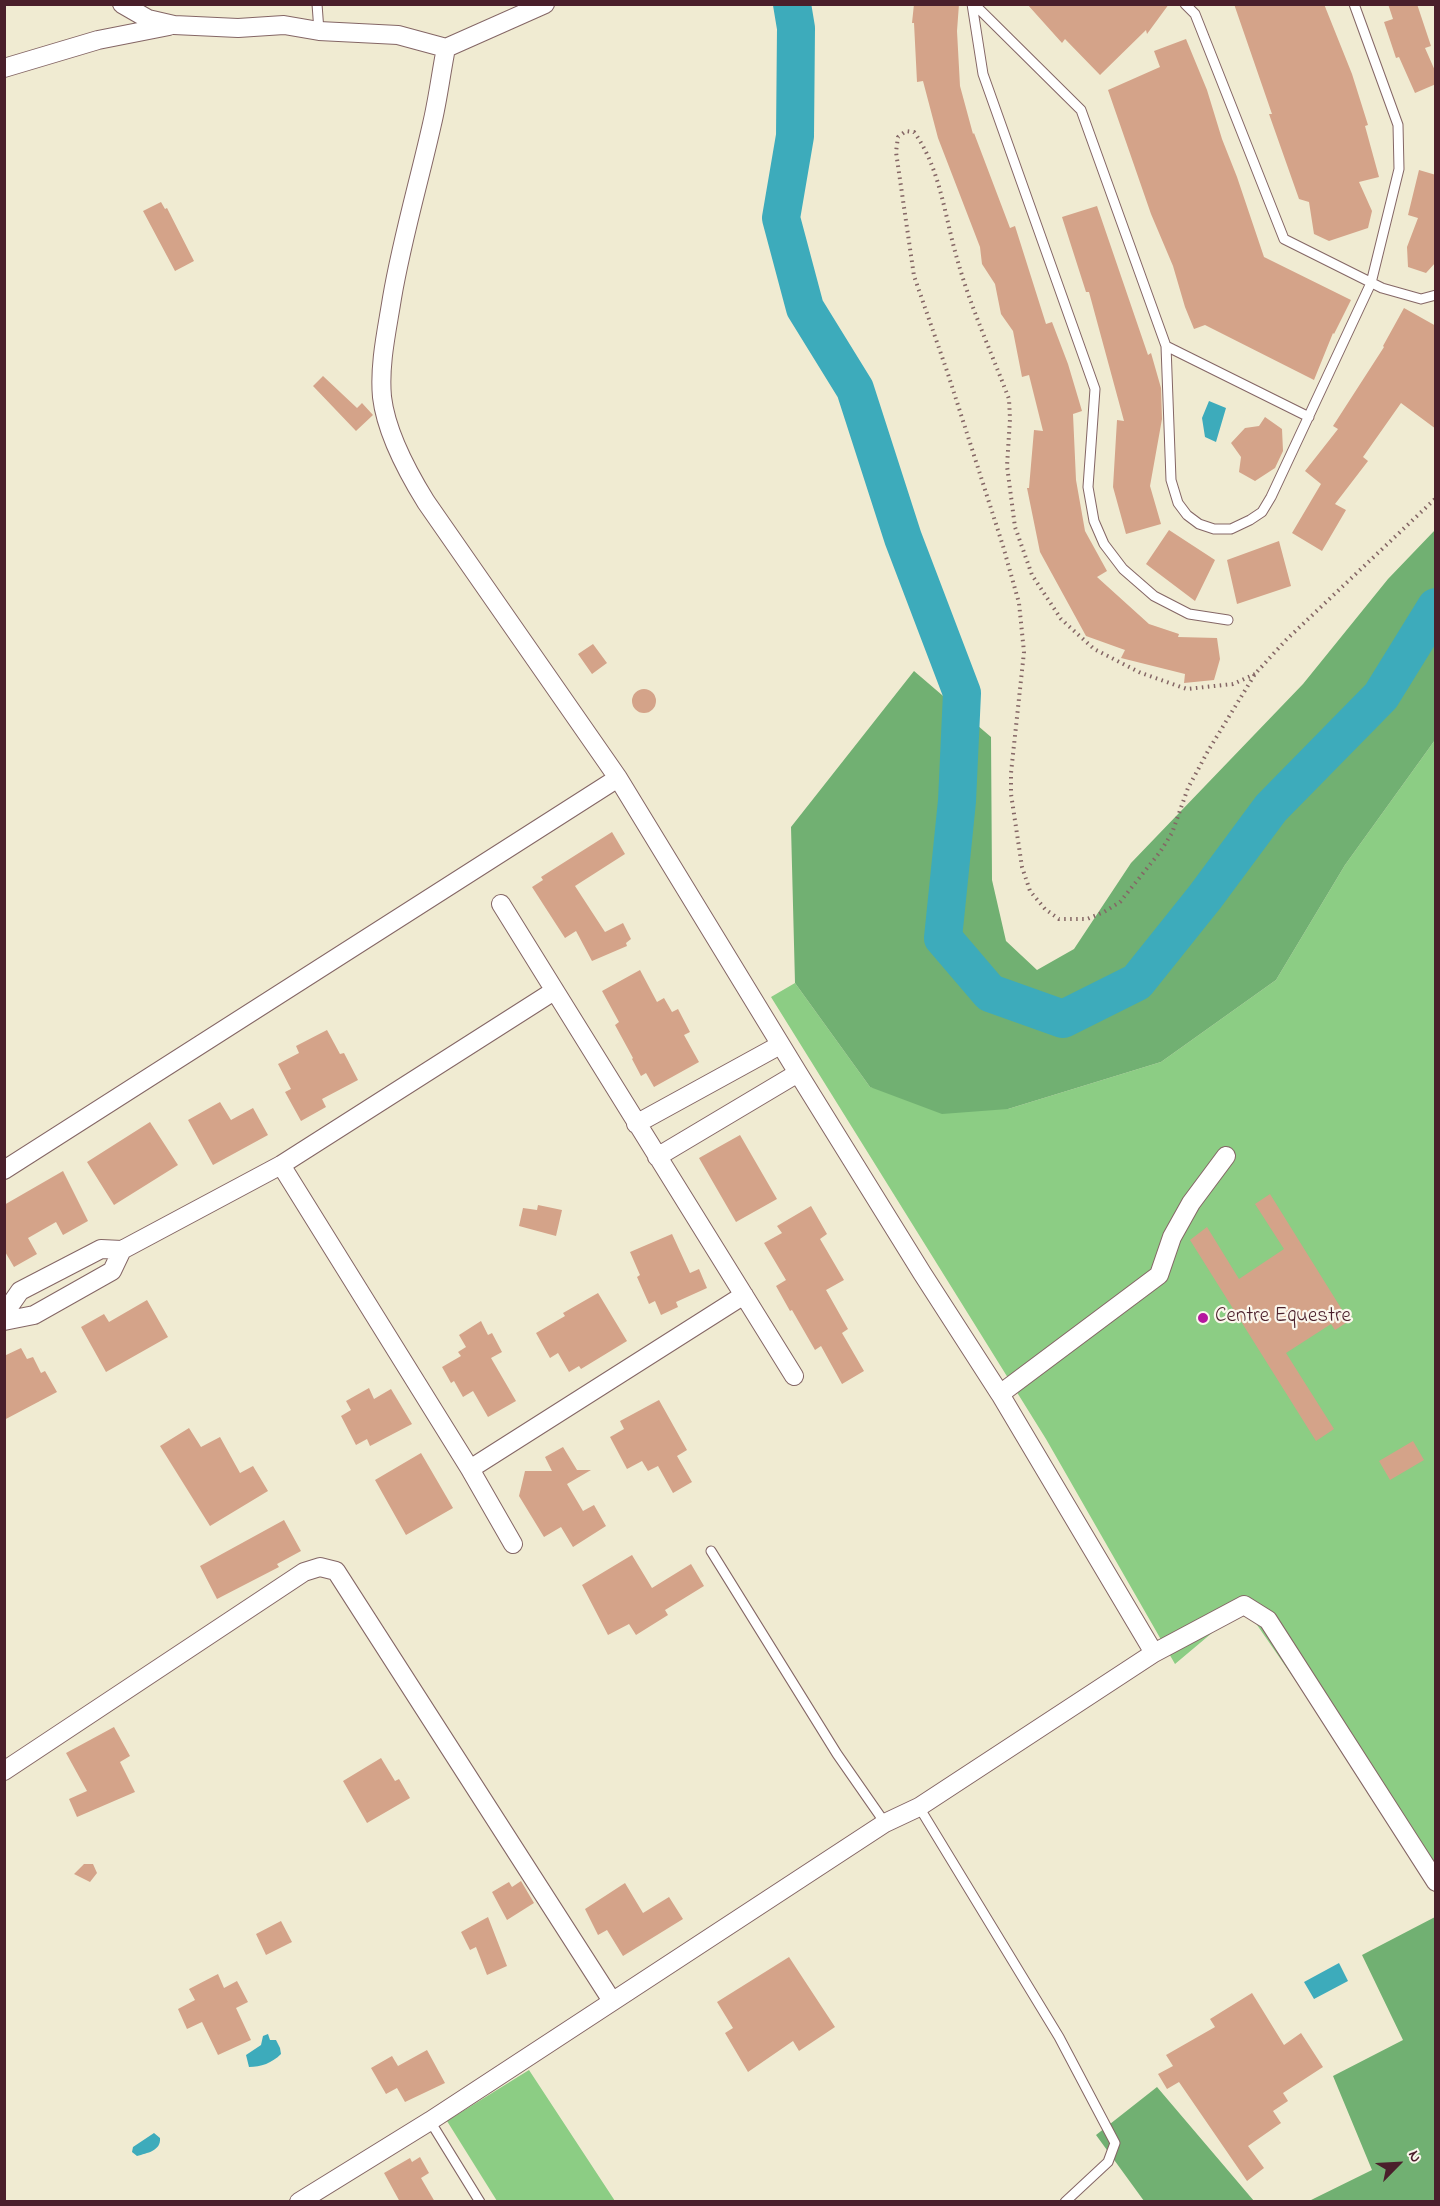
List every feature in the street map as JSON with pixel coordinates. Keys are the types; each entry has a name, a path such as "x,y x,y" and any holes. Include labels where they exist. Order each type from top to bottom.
{"street":[{"path":"122,4 148,18 174,25 238,28 284,25 319,31 398,35 446,48 544,4"},
{"path":"4,68 98,40 174,25"},
{"path":"446,48 432,123 398,266 382,365 382,399 392,435 426,502 618,778 915,1263 1000,1394 1154,1653"},
{"path":"4,1170 618,778"},
{"path":"501,904 794,1376"},
{"path":"4,1314 20,1291 101,1248 122,1250 281,1165 554,991"},
{"path":"636,1124 780,1045"},
{"path":"657,1157 798,1073"},
{"path":"1000,1394 1159,1275 1172,1237 1191,1203 1226,1156"},
{"path":"281,1165 470,1469 513,1544"},
{"path":"4,1322 34,1315 112,1271 122,1250"},
{"path":"470,1469 744,1295"},
{"path":"4,1772 304,1572 320,1566 336,1571 612,2001"},
{"path":"299,2202 430,2121 885,1823 919,1807 1154,1653 1244,1605 1268,1620 1436,1882"}],"lane":[{"path":"318,4 319,31"},
{"path":"973,4 1081,110 1166,346 1171,480 1178,502 1187,515 1199,524 1214,529 1231,529 1262,512 1371,283 1399,169 1398,125 1354,4"},
{"path":"973,4 983,74 1095,389 1088,487 1094,521 1104,544 1123,569 1154,596 1189,614 1228,620"},
{"path":"1185,4 1195,14 1284,239 1382,288 1421,299 1436,295"},
{"path":"1166,346 1309,417"},
{"path":"711,1551 837,1754 885,1823"},
{"path":"919,1807 1059,2037 1115,2143 1108,2162 1065,2202"},
{"path":"430,2121 480,2202"}],"path":[{"path":"1255,674 1233,684 1187,689 1141,673 1094,649 1061,619 1032,575 1015,527 1007,466 1010,399 958,263 933,172 922,143 914,132 906,131 898,137 896,152 914,276 1004,546 1019,603 1024,651 1011,773 1011,794 1022,867 1030,891 1045,909 1059,919 1087,919 1120,902 1160,852 1172,833 1188,788 1255,674 1286,640 1436,498"}],"green space":[{"path":"1435,530 1435,740 1345,865 1276,980 1161,1062 1008,1109 942,1114 870,1087 795,983 791,827 914,671 991,737 992,880 1006,941 1037,970 1074,949 1131,863 1303,684 1388,579"},
{"name":"Centre Equestre","path":"1435,740 1435,1883 1244,1606 1175,1664 1046,1439 771,997 795,983 870,1087 1008,1109 1161,1062 1276,980 1345,865"},
{"path":"1435,1917 1435,2201 1309,2201 1372,2170 1333,2076 1403,2040 1362,1955"},
{"path":"529,2070 615,2201 497,2201 447,2121"},
{"path":"1157,2087 1254,2201 1144,2201 1096,2135"}],"water":[{"path":"1209,401 1226,408 1216,442 1205,437 1202,418"},
{"path":"1339,1963 1348,1981 1314,1999 1304,1982"},
{"path":"268,2034 270,2040 276,2040 281,2054 266,2064 249,2067 246,2055 261,2045 263,2036"},
{"path":"154,2133 160,2138 156,2149 137,2156 132,2152 133,2147"}],"building":[{"path":"914,4 959,4 957,31 960,86 973,134 1010,228 1015,226 1046,324 1052,322 1082,411 1073,414 1076,480 1085,531 1107,571 1097,577 1149,624 1179,634 1178,637 1217,638 1220,659 1214,680 1184,683 1185,674 1121,658 1125,650 1086,636 1040,552 1027,488 1029,488 1034,430 1043,431 1029,375 1022,377 1013,331 1001,314 995,284 982,264 980,247 938,138 923,81 917,82 914,23 912,23"},
{"path":"1027,4 1169,4 1147,34 1146,30 1100,75 1065,39 1062,43"},
{"path":"1234,4 1324,4 1352,74 1368,125 1365,126 1379,177 1359,182 1372,211 1368,228 1329,241 1314,234 1309,202 1299,199"},
{"path":"1388,4 1417,4 1431,46 1425,48 1436,73 1436,84 1415,93 1399,57 1396,58 1384,22 1393,19"},
{"path":"1186,39 1207,90 1264,257 1351,300 1333,333 1314,380 1205,325 1194,329 1185,307 1173,266 1151,214 1108,90 1160,67 1154,51"},
{"path":"1419,170 1436,175 1436,262 1426,273 1408,267 1407,247 1418,218 1408,215"},
{"path":"161,202 165,209 167,208 194,261 175,271 143,211"},
{"path":"1097,206 1148,355 1151,353 1161,388 1162,419 1150,486 1161,524 1126,534 1113,487 1117,420 1124,421 1089,292 1086,292 1062,217"},
{"path":"1404,308 1436,326 1436,429 1401,403 1363,457 1368,461 1335,504 1346,510 1322,551 1292,533 1321,484 1305,471 1338,429 1333,426 1384,347"},
{"path":"323,376 357,408 362,403 373,415 356,431 313,386"},
{"path":"1265,417 1282,429 1283,451 1275,468 1255,481 1239,472 1241,457 1231,443 1245,428 1259,426"},
{"path":"1169,530 1215,560 1195,601 1146,564"},
{"path":"1279,541 1291,586 1237,604 1227,560"},
{"path":"593,644 607,663 592,674 578,654"},
{"path":"644,689 653,692 656,701 653,710 644,713 635,710 632,701 635,692"},
{"path":"612,832 625,854 575,886 605,932 623,923 631,939 626,943 627,946 592,961 576,931 565,938 532,887 543,880 541,877"},
{"path":"640,970 657,1002 664,998 672,1012 678,1009 690,1032 684,1035 699,1062 654,1087 646,1073 641,1076 615,1025 619,1022 602,991"},
{"path":"327,1030 340,1054 344,1053 358,1080 322,1099 326,1107 301,1121 285,1092 291,1089 278,1064 299,1053 296,1046"},
{"path":"220,1102 231,1120 253,1108 268,1135 213,1165 188,1120"},
{"path":"150,1122 178,1165 114,1205 87,1162"},
{"path":"740,1135 777,1199 736,1222 699,1158"},
{"path":"63,1171 88,1221 63,1235 56,1222 28,1238 37,1254 14,1267 4,1250 4,1205"},
{"path":"1270,1194 1349,1321 1335,1330 1331,1324 1286,1353 1334,1429 1316,1441 1190,1240 1207,1227 1239,1279 1284,1249 1255,1204"},
{"path":"538,1205 562,1210 556,1236 519,1226 523,1208 537,1210"},
{"path":"811,1206 827,1234 820,1239 844,1280 826,1290 848,1329 842,1333 864,1371 842,1384 821,1346 815,1350 776,1286 786,1280 764,1243 782,1233 777,1226"},
{"path":"672,1234 690,1273 699,1269 707,1288 676,1302 678,1307 661,1315 655,1301 649,1304 637,1277 640,1275 630,1252"},
{"path":"598,1293 627,1341 581,1369 579,1366 569,1372 558,1353 550,1358 536,1333 565,1316 563,1313"},
{"path":"147,1300 168,1337 106,1372 81,1327 104,1314 109,1322"},
{"path":"481,1321 488,1335 492,1333 502,1352 491,1358 516,1401 488,1417 473,1391 463,1397 454,1381 451,1383 442,1367 461,1356 458,1352 466,1347 459,1335"},
{"path":"21,1348 27,1359 33,1357 41,1373 45,1371 57,1392 4,1420 4,1356"},
{"path":"369,1388 374,1399 391,1389 412,1424 370,1446 367,1439 356,1445 341,1416 351,1410 346,1401"},
{"path":"659,1400 687,1450 677,1456 692,1482 673,1493 658,1466 648,1471 642,1461 627,1469 610,1437 624,1429 620,1421"},
{"path":"189,1428 201,1447 220,1437 240,1473 253,1466 268,1491 210,1526 160,1446"},
{"path":"1413,1441 1424,1460 1390,1480 1379,1461"},
{"path":"563,1447 577,1470 591,1470 567,1484 583,1511 594,1505 606,1526 573,1547 561,1527 544,1537 519,1496 525,1471 552,1471 545,1457"},
{"path":"421,1453 453,1508 406,1535 375,1480"},
{"path":"284,1520 301,1551 277,1564 279,1567 217,1599 200,1566"},
{"path":"632,1555 652,1588 691,1564 704,1586 665,1610 668,1615 636,1635 629,1624 608,1635 582,1585"},
{"path":"114,1727 130,1756 120,1762 135,1792 77,1817 69,1799 87,1791 66,1753"},
{"path":"381,1758 395,1781 399,1779 410,1798 367,1823 343,1781"},
{"path":"84,1864 93,1864 97,1873 90,1882 74,1874"},
{"path":"521,1881 534,1903 507,1920 492,1892 509,1882 512,1887"},
{"path":"625,1883 643,1913 669,1897 683,1919 623,1956 607,1930 598,1935 585,1909"},
{"path":"488,1917 507,1966 487,1975 476,1947 470,1950 461,1932"},
{"path":"281,1921 292,1942 266,1955 256,1934"},
{"path":"789,1957 835,2027 799,2051 793,2041 748,2072 725,2033 733,2028 717,2002"},
{"path":"218,1974 224,1988 237,1981 248,2002 236,2008 251,2040 218,2055 202,2022 187,2029 178,2009 195,2000 189,1989"},
{"path":"1252,1993 1284,2045 1301,2033 1323,2067 1283,2093 1288,2101 1273,2111 1281,2123 1248,2146 1264,2168 1247,2181 1179,2082 1167,2089 1158,2074 1173,2066 1166,2055 1215,2027 1210,2019"},
{"path":"427,2050 445,2083 405,2102 397,2088 386,2094 371,2068 392,2056 398,2066"},
{"path":"420,2157 429,2173 421,2178 435,2202 400,2202 384,2173 410,2158 412,2162"}],"waterway":[{"path":"792,4 796,28 795,136 781,218 805,308 855,389 903,538 962,693 957,801 943,938 990,993 1063,1019 1137,982 1205,897 1271,808 1381,696 1436,607"}],"place":[{"name":"Centre Equestre","path":"1203,1318"}]}
